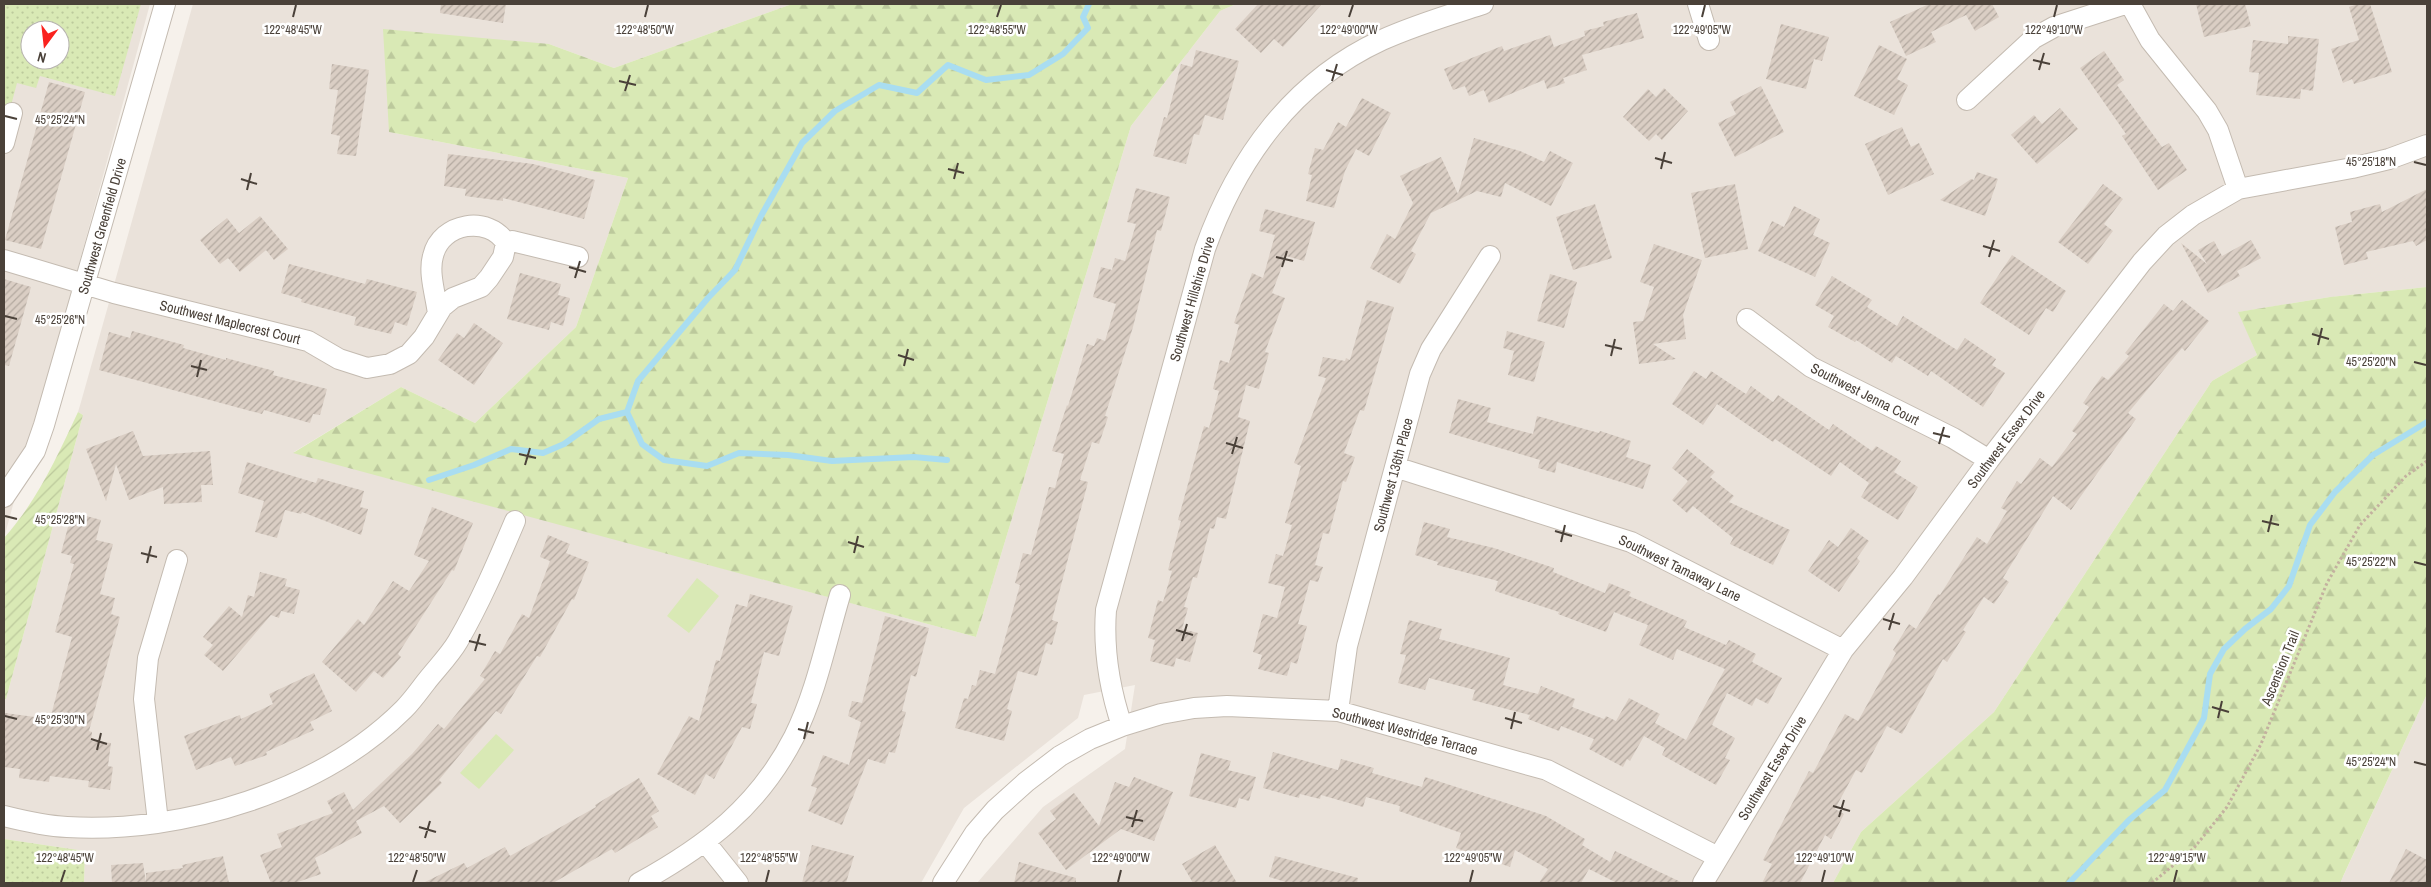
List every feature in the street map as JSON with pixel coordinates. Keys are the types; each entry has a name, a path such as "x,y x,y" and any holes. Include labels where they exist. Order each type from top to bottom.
{"street":[{"name":"Southwest Greenfield Drive","path":"4,497 35,451 44,425 165,4"},
{"name":"Southwest Hillshire Drive","path":"1122,726 1111,694 1106,660 1106,610 1205,249 1217,214 1248,157 1265,134 1295,101 1315,83 1344,62 1382,40 1483,4"},
{"path":"1698,4 1709,40"},
{"path":"1967,100 2034,38 2054,27 2125,4"},
{"path":"2130,4 2150,40 2207,111 2218,130 2238,189"},
{"path":"4,143 12,113"},
{"name":"Southwest Essex Drive","path":"1704,883 1843,650 1903,577 1989,460 2142,262 2166,236 2193,215 2238,189 2380,161 2427,145"},
{"path":"440,310 431,265 433,254 445,236 463,226 490,228 500,234 506,243 512,241 578,257"},
{"name":"Southwest Maplecrest Court","path":"4,260 134,298 308,341 340,359 367,368 390,364 409,354 424,337 440,310 453,298 481,287 503,257 506,243"},
{"name":"Southwest 136th Place","path":"1338,711 1347,646 1420,374 1431,349 1490,256"},
{"name":"Southwest Jenna Court","path":"1746,319 1811,368 1953,438 1989,460"},
{"name":"Southwest Tamaway Lane","path":"1395,467 1631,542 1843,650"},
{"path":"4,816 66,827 116,827 158,822 230,808 300,780 356,748 405,708 458,642 498,561 515,521"},
{"path":"158,822 144,698 148,658 177,560"},
{"path":"639,883 706,843 739,812 769,778 794,736 810,698 840,595"},
{"name":"Southwest Westridge Terrace","path":"943,883 975,832 995,810 1026,782 1060,756 1122,726 1161,714 1194,708 1227,706 1338,711 1547,770 1718,857"},
{"path":"706,843 738,883"}],"path":[{"name":"Ascension Trail","path":"2152,883 2194,848 2227,807 2261,744 2327,583 2360,524 2406,476 2427,462"}],"shaded area":[{"path":"4,4 150,4 4,538"},
{"path":"193,4 792,4 614,68 549,44 389,132 628,178 576,327 475,423 401,387 294,452 976,637 1131,126 1220,11 1236,4 2427,4 2427,287 2330,297 2239,312 2257,355 2212,381 1994,712 1861,832 1833,883 977,883 1043,807 1125,749 1135,685 1084,695 1078,718 964,808 921,883 84,883 85,851 4,839 4,699 6,699 83,415 78,412"},
{"path":"2427,694 2427,883 2340,883 2342,879"}],"green space":[{"path":"4,4 141,4 115,96 40,76 36,88 17,83 9,113 4,112"},
{"path":"792,4 1236,4 1220,11 1131,126 976,637 293,453 401,387 475,423 576,327 628,178 389,132 383,29 549,44 614,68"},
{"path":"2427,287 2427,694 2340,883 1833,883 1861,832 1994,712 2212,381 2257,355 2238,312 2330,297"},
{"path":"78,412 83,415 6,699 4,699 4,538 27,509 36,494"},
{"path":"697,578 719,596 689,633 667,616"},
{"path":"496,734 514,750 479,789 460,773"},
{"path":"4,839 85,851 84,883 4,883"}],"building":[{"path":"441,4 506,4 503,23 440,13"},
{"path":"1258,4 1322,4 1283,47 1274,39 1261,53 1235,29"},
{"path":"1929,4 1992,4 1999,17 1975,31 1966,15 1931,32 1936,42 1906,56 1890,22"},
{"path":"2196,4 2245,4 2251,26 2204,37"},
{"path":"2358,4 2370,4 2392,72 2354,84 2352,79 2343,83 2331,49 2359,40 2349,7"},
{"path":"1637,13 1644,38 1582,55 1587,70 1563,78 1565,83 1547,89 1544,80 1489,103 1484,90 1469,96 1465,86 1453,90 1444,69 1502,46 1504,51 1550,35 1554,47 1585,36 1584,31 1604,26 1603,22"},
{"path":"1781,24 1829,37 1822,61 1814,59 1806,89 1766,79"},
{"path":"2288,36 2319,39 2313,91 2301,89 2300,99 2256,95 2259,73 2249,72 2253,40 2288,44"},
{"path":"1879,45 1907,59 1897,79 1908,85 1894,115 1854,96"},
{"path":"1196,50 1239,61 1223,120 1205,115 1199,135 1194,134 1186,164 1153,156 1164,117 1167,118 1181,64 1192,67"},
{"path":"2104,51 2124,80 2117,85 2162,147 2169,143 2187,170 2158,190 2122,136 2126,134 2080,68"},
{"path":"332,64 369,70 356,156 337,154 340,136 331,134 338,90 329,89"},
{"path":"49,82 85,92 41,249 5,240"},
{"path":"1761,86 1784,132 1735,157 1718,123 1736,114 1730,102"},
{"path":"1664,88 1688,111 1662,140 1656,134 1649,141 1623,117 1648,89 1656,97"},
{"path":"1362,98 1391,113 1369,156 1356,149 1345,171 1334,208 1306,201 1312,175 1308,174 1315,148 1323,150 1338,122 1346,127"},
{"path":"2060,108 2078,129 2037,164 2011,135 2034,115 2042,124"},
{"path":"1902,127 1911,147 1919,143 1934,174 1888,195 1865,144"},
{"path":"1474,138 1520,151 1544,162 1550,151 1573,163 1551,206 1505,183 1501,197 1477,191 1431,213 1411,251 1416,254 1400,284 1370,268 1387,234 1395,239 1413,203 1400,176 1441,157 1458,194"},
{"path":"448,154 533,164 595,180 584,219 503,198 503,201 465,196 466,189 444,186"},
{"path":"1977,172 1998,179 1985,216 1940,200 1971,179 1974,180"},
{"path":"1735,184 1748,249 1705,258 1691,193"},
{"path":"2103,184 2123,199 2104,224 2113,231 2088,264 2058,242"},
{"path":"1136,188 1170,197 1161,231 1157,230 1133,327 1105,416 1108,417 1099,444 1092,442 1080,480 1088,482 1052,620 1058,622 1052,645 1046,643 1037,676 1018,671 1007,709 1012,711 1004,741 955,728 964,698 968,699 972,685 976,686 980,670 995,674 1020,585 1015,583 1023,553 1031,555 1049,487 1055,488 1064,454 1052,451 1067,405 1087,344 1094,346 1097,338 1105,341 1116,304 1093,297 1101,267 1112,270 1115,258 1125,261 1136,224 1127,222"},
{"path":"2427,189 2427,240 2416,246 2413,241 2366,252 2368,259 2344,265 2335,227 2352,222 2350,212 2380,204 2382,212"},
{"path":"1595,204 1612,258 1573,270 1556,217"},
{"path":"1794,206 1820,219 1813,235 1830,243 1815,277 1758,251 1772,221 1784,227"},
{"path":"1265,209 1315,222 1304,261 1286,256 1272,293 1285,298 1265,352 1269,353 1259,389 1246,385 1238,417 1250,421 1226,519 1217,517 1214,529 1210,528 1197,578 1193,577 1184,607 1188,608 1182,629 1198,633 1190,662 1176,658 1174,667 1150,661 1155,640 1148,638 1158,600 1163,602 1172,571 1168,570 1181,521 1178,520 1204,426 1209,428 1219,391 1213,389 1220,360 1229,363 1239,325 1234,323 1252,273 1263,278 1275,235 1259,231"},
{"path":"260,216 288,249 274,260 266,250 240,272 228,258 220,264 200,240 227,218 239,233"},
{"path":"2251,240 2261,258 2237,271 2240,276 2208,293 2181,243 2207,264 2198,250 2214,241 2222,256"},
{"path":"1654,244 1702,260 1683,315 1686,339 1653,344 1676,359 1639,364 1633,322 1643,321 1654,287 1640,282"},
{"path":"2012,255 2066,291 2053,312 2046,308 2029,335 1980,303"},
{"path":"289,264 365,284 367,279 417,292 407,326 395,322 391,334 354,325 356,317 301,302 302,299 281,293"},
{"path":"520,273 561,284 558,295 570,298 563,326 551,322 549,330 507,319"},
{"path":"1550,274 1577,282 1564,328 1537,321"},
{"path":"1832,276 1872,300 1867,307 1897,326 1903,316 1957,350 1965,338 1996,359 1992,365 2005,373 1983,407 1931,371 1928,376 1896,356 1892,363 1856,340 1855,342 1828,327 1834,316 1815,305"},
{"path":"4,279 31,287 9,366 4,365"},
{"path":"1367,300 1394,307 1364,411 1360,410 1344,453 1355,457 1346,482 1343,481 1329,534 1323,533 1315,565 1323,567 1318,582 1310,580 1298,624 1307,626 1297,664 1291,662 1287,676 1258,669 1262,655 1253,652 1263,614 1277,618 1285,587 1268,583 1276,554 1283,556 1292,525 1285,523 1301,466 1294,463 1326,378 1318,376 1323,357 1345,361 1346,358 1350,360"},
{"path":"2182,300 2209,321 2185,351 2182,348 2128,413 2136,419 2071,510 2053,496 2003,578 2009,582 1994,604 1984,597 1963,630 1966,632 1947,662 1943,659 1902,734 1887,726 1862,773 1856,770 1835,809 1844,814 1831,839 1825,835 1800,883 1762,883 1772,864 1763,860 1809,771 1813,773 1845,714 1858,721 1896,653 1893,650 1909,624 1916,629 1977,537 1987,544 2007,511 2001,508 2017,481 2021,484 2040,458 2052,467 2077,434 2072,431 2089,407 2083,403 2102,376 2108,380 2129,356 2125,353 2164,304 2173,311"},
{"path":"474,323 503,343 474,385 438,360 457,333 464,338"},
{"path":"132,331 184,345 183,348 274,371 273,375 327,389 320,415 313,414 310,423 264,410 262,414 99,370 109,332 130,338"},
{"path":"1507,331 1545,342 1534,382 1508,375 1514,351 1503,348"},
{"path":"1694,371 1706,379 1711,371 1746,394 1751,386 1773,402 1778,395 1829,430 1833,424 1872,451 1876,446 1901,461 1894,472 1918,487 1898,520 1861,497 1869,483 1840,462 1831,476 1775,439 1773,442 1717,404 1703,425 1672,404"},
{"path":"1458,399 1491,408 1487,422 1533,434 1537,416 1599,433 1600,431 1631,441 1626,457 1651,465 1643,489 1557,462 1555,473 1538,468 1540,460 1449,433"},
{"path":"133,431 143,456 210,451 213,485 201,485 202,502 164,504 163,487 129,500 116,464 106,501 86,449"},
{"path":"1687,449 1715,472 1710,477 1734,496 1729,502 1790,530 1773,565 1730,544 1733,538 1693,506 1687,513 1672,500 1688,481 1672,468"},
{"path":"247,462 316,483 318,478 364,491 360,507 368,509 361,535 302,512 301,514 285,510 277,538 255,532 264,501 238,493"},
{"path":"432,507 473,523 454,571 452,570 398,654 401,657 383,678 374,671 356,692 322,662 358,619 364,625 393,581 409,591 429,561 414,555"},
{"path":"72,512 101,520 96,540 113,544 100,594 115,598 111,614 120,617 89,731 92,732 91,741 111,743 108,766 113,767 110,790 88,787 89,781 50,776 49,782 19,778 20,769 4,767 5,713 50,719 72,637 55,632 74,564 70,563 72,556 61,553"},
{"path":"1424,522 1450,529 1447,537 1494,548 1554,568 1553,572 1605,593 1609,583 1631,592 1629,596 1687,621 1684,627 1726,645 1729,640 1756,654 1752,662 1782,678 1768,704 1756,698 1752,706 1727,693 1712,725 1735,738 1725,758 1730,760 1716,785 1662,755 1665,748 1644,736 1630,761 1627,759 1623,767 1589,749 1594,739 1561,726 1559,731 1528,719 1530,715 1472,700 1475,690 1429,678 1425,690 1398,683 1406,655 1400,654 1409,620 1442,629 1439,639 1510,658 1503,685 1538,694 1541,686 1575,699 1572,707 1604,719 1606,716 1616,721 1629,698 1660,714 1655,723 1686,740 1725,669 1677,649 1673,660 1639,645 1648,625 1614,612 1606,632 1558,614 1559,612 1495,591 1498,581 1437,565 1438,562 1415,555"},
{"path":"1851,528 1869,541 1857,558 1860,561 1839,592 1808,571 1829,540 1838,547"},
{"path":"548,535 570,544 566,553 589,562 574,600 572,599 540,657 537,656 501,714 496,711 439,780 442,783 400,823 384,806 356,821 362,833 315,858 321,874 295,883 271,883 260,855 282,847 277,834 333,813 327,801 344,792 353,810 412,754 438,724 444,729 485,679 480,676 495,651 500,654 522,614 529,618 550,561 540,557"},
{"path":"260,572 287,579 285,586 300,590 294,614 281,611 279,618 271,615 223,671 204,655 213,645 203,637 229,606 242,617 248,595 254,597"},
{"path":"750,594 793,606 779,656 764,652 751,703 757,704 750,729 742,727 714,779 706,774 695,795 657,774 689,716 699,721 716,660 720,661 736,604 747,607"},
{"path":"885,616 929,628 916,677 911,675 902,711 906,712 895,753 889,752 885,764 868,759 842,825 808,811 817,788 811,786 823,755 849,765 861,722 848,716 852,701 862,703"},
{"path":"314,673 332,711 310,722 314,730 266,752 267,755 235,766 231,757 196,770 184,736 240,715 241,719 273,704 269,694"},
{"path":"1273,752 1338,770 1341,759 1374,768 1372,773 1422,787 1425,777 1546,816 1585,839 1582,845 1610,862 1615,851 1683,883 1617,883 1589,869 1581,883 1539,883 1548,869 1515,850 1510,867 1456,848 1461,833 1399,811 1400,806 1366,797 1363,807 1321,795 1320,799 1300,794 1299,798 1263,788"},
{"path":"1201,753 1231,761 1228,770 1256,777 1249,801 1239,798 1236,808 1189,796"},
{"path":"1134,777 1173,792 1154,841 1121,829 1066,870 1038,833 1056,819 1050,811 1074,793 1099,826 1115,782 1129,787"},
{"path":"639,778 659,811 651,816 658,827 615,853 612,849 553,883 423,883 464,863 467,868 505,847 510,856 596,807 595,805"},
{"path":"812,845 854,856 846,883 802,883"},
{"path":"1215,845 1237,883 1193,883 1182,864"},
{"path":"2406,849 2427,860 2427,883 2389,883"},
{"path":"223,856 229,883 146,883 146,873 183,868 182,865"},
{"path":"1275,856 1358,878 1357,883 1289,883 1269,877"},
{"path":"1019,862 1076,878 1076,883 1014,883"},
{"path":"143,863 146,883 112,883 111,865"}],"waterway":[{"path":"429,480 474,465 511,449 543,453 564,444 599,419 627,412 638,381 708,298 735,270 761,216 802,143 835,111 879,85 917,93 948,65 986,80 1029,75 1063,54 1088,28 1083,17 1089,4"},
{"path":"627,412 642,444 664,460 707,466 739,453 788,455 832,461 914,457 947,460"},
{"path":"2069,883 2129,820 2165,790 2204,718 2210,674 2224,649 2245,629 2271,609 2289,586 2310,525 2335,492 2373,455 2427,422"}]}
